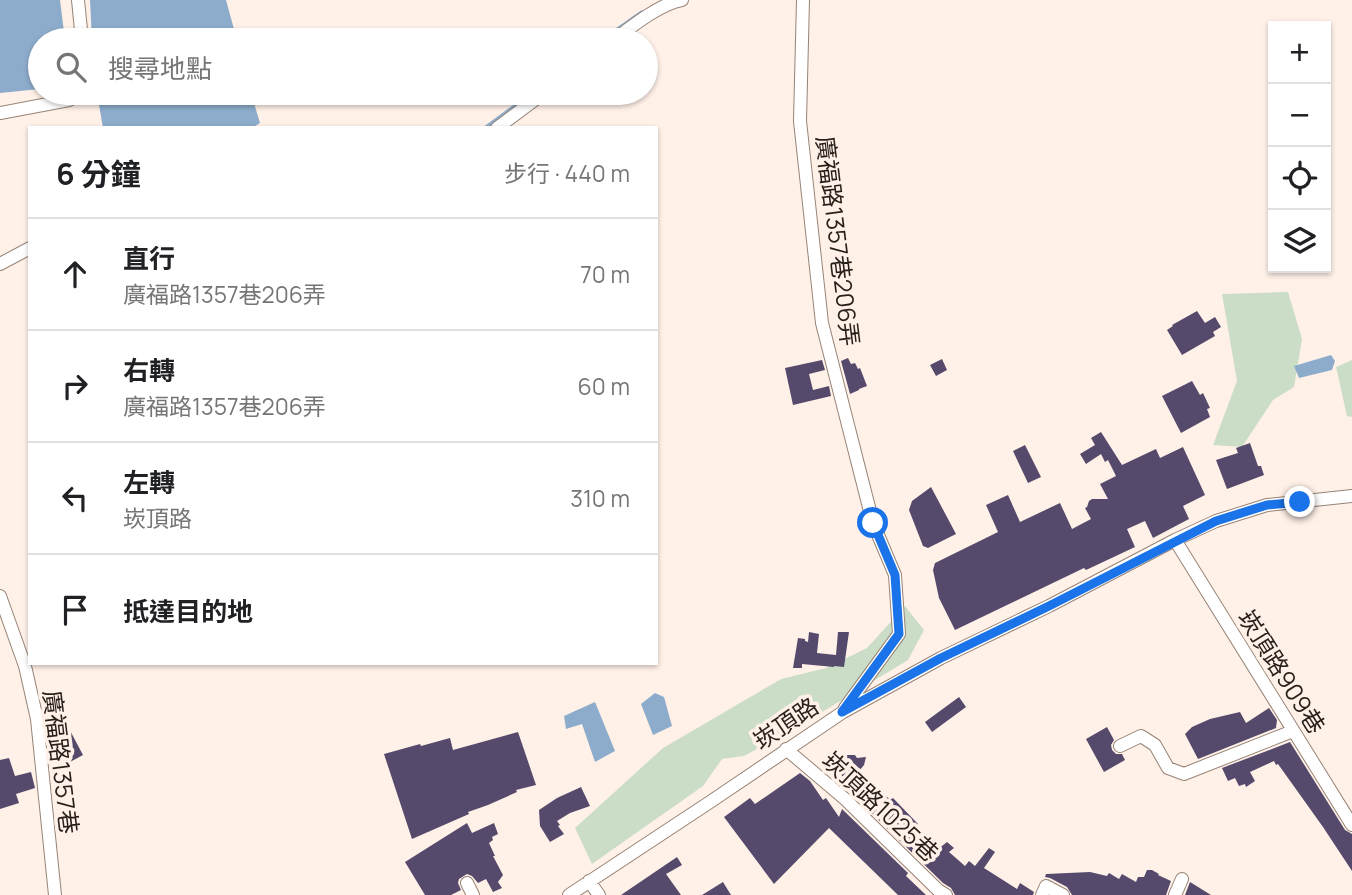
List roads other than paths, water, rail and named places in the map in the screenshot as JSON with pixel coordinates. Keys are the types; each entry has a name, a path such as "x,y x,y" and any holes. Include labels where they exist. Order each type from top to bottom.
{"street":[{"path":"78,0 81,28"},
{"path":"631,28 673,1 682,0"},
{"name":"廣福路1357巷206弄","path":"803,0 800,121 822,323 873,523 895,575 899,634 842,712"},
{"path":"0,113 42,105"},
{"path":"500,126 528,105"},
{"path":"0,264 28,249"},
{"name":"崁頂路","path":"569,895 842,712 941,658 1216,521 1267,505 1352,496"},
{"name":"崁頂路909巷","path":"1175,540 1352,825"},
{"name":"廣福路1357巷","path":"0,596 25,666 37,719 55,895"},
{"path":"1120,747 1141,736 1155,745 1168,768 1184,774 1293,731"},
{"name":"崁頂路1025巷","path":"786,749 845,799 937,890 946,895"},
{"path":"1175,895 1182,879"},
{"path":"589,881 599,895"},
{"path":"1042,895 1046,886 1063,895"}],"water":[{"path":"0,0 60,0 64,28 28,28 28,90 0,93"},
{"path":"90,0 226,0 234,28 91,28"},
{"path":"99,105 255,105 260,123 255,126 103,126"},
{"path":"1331,355 1335,361 1332,370 1299,378 1294,366"},
{"path":"655,693 664,697 672,726 653,735 641,704"},
{"path":"595,702 615,751 595,762 582,724 566,729 564,716"}],"waterway":[{"path":"619,28 642,12"},
{"path":"488,126 516,105"}]}
